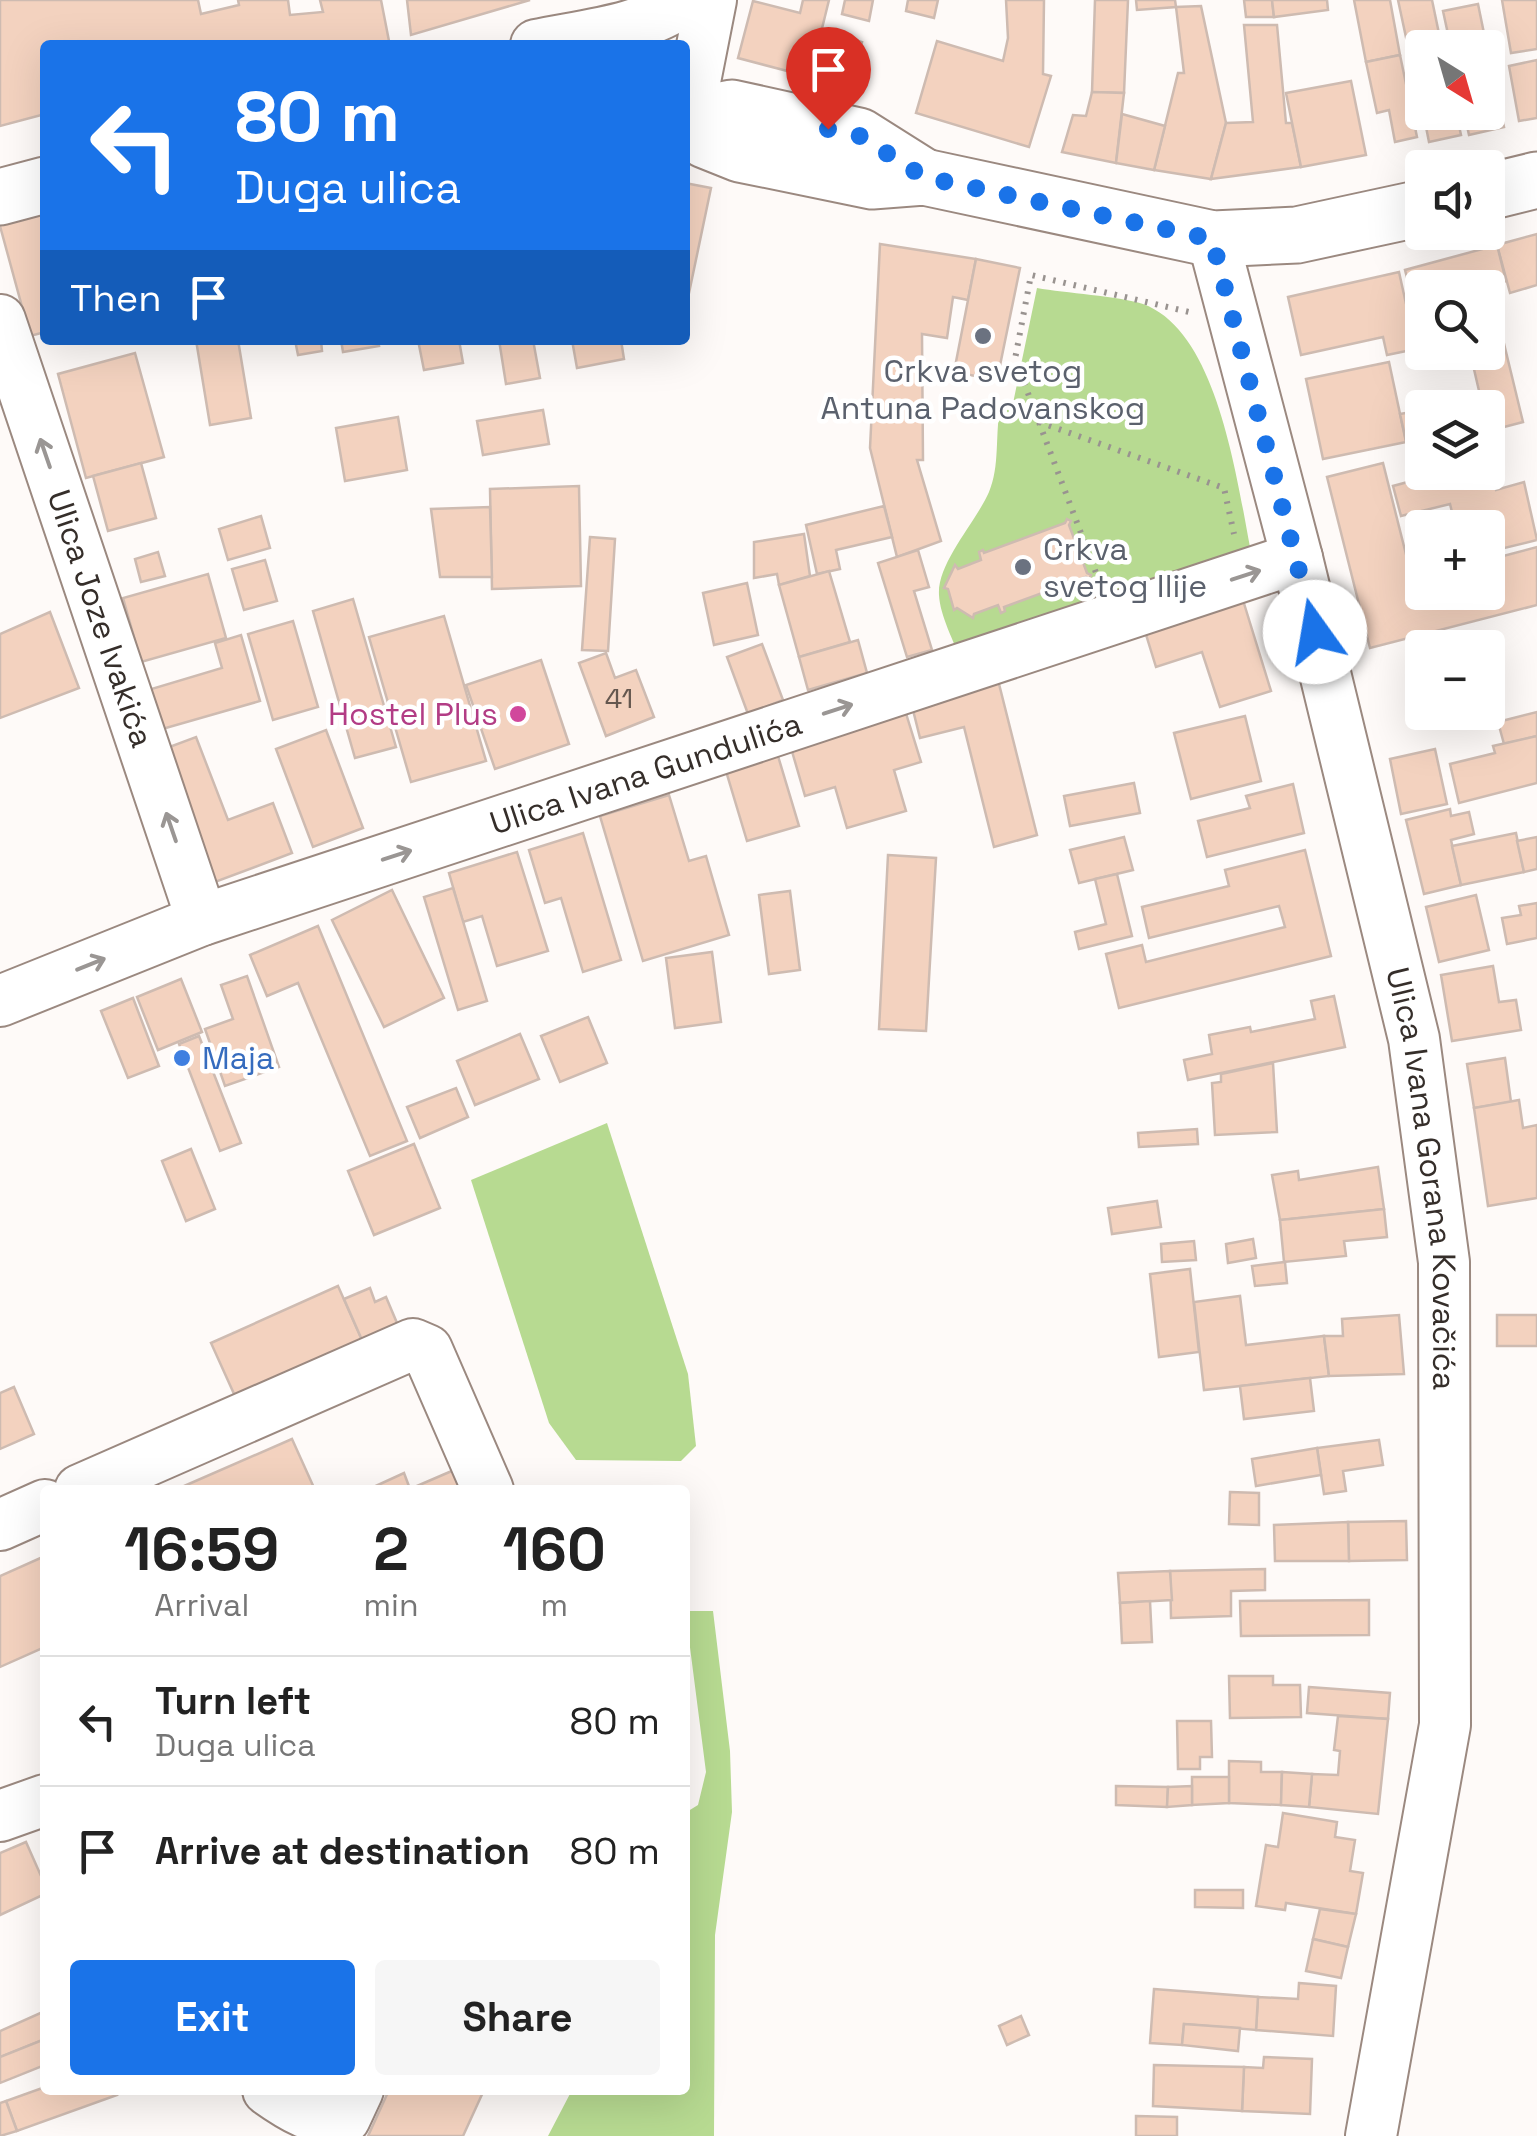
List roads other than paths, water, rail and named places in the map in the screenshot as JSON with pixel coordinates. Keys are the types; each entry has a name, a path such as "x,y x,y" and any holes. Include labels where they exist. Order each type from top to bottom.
{"main road":[{"path":"690,116 732,108 860,136 924,177 1212,239 1297,235 1405,212"},
{"path":"1505,188 1537,180"},
{"path":"0,197 40,185"}],"street":[{"path":"560,40 670,11 685,0"},
{"path":"690,98 711,0"},
{"name":"Ulica Ivana Gorana Kovačića","path":"1212,239 1297,558 1414,1039 1444,1262 1445,1724 1370,2136"},
{"name":"Ulica Joze Ivakića","path":"0,320 202,920"},
{"name":"Ulica Ivana Gundulića","path":"0,1000 202,920 1297,558"},
{"path":"91,1485 413,1344 427,1350 486,1485"},
{"path":"0,1525 40,1507"},
{"path":"0,1816 40,1802"},
{"path":"276,2095 304,2112 334,2121 345,2118 356,2095"}],"place":[{"name":"Crkva svetog Antuna Padovanskog","path":"983,336"},
{"name":"Crkva svetog Ilije","path":"1023,567"},
{"name":"Hostel Plus","path":"518,714"},
{"name":"Maja","path":"182,1058"}]}
